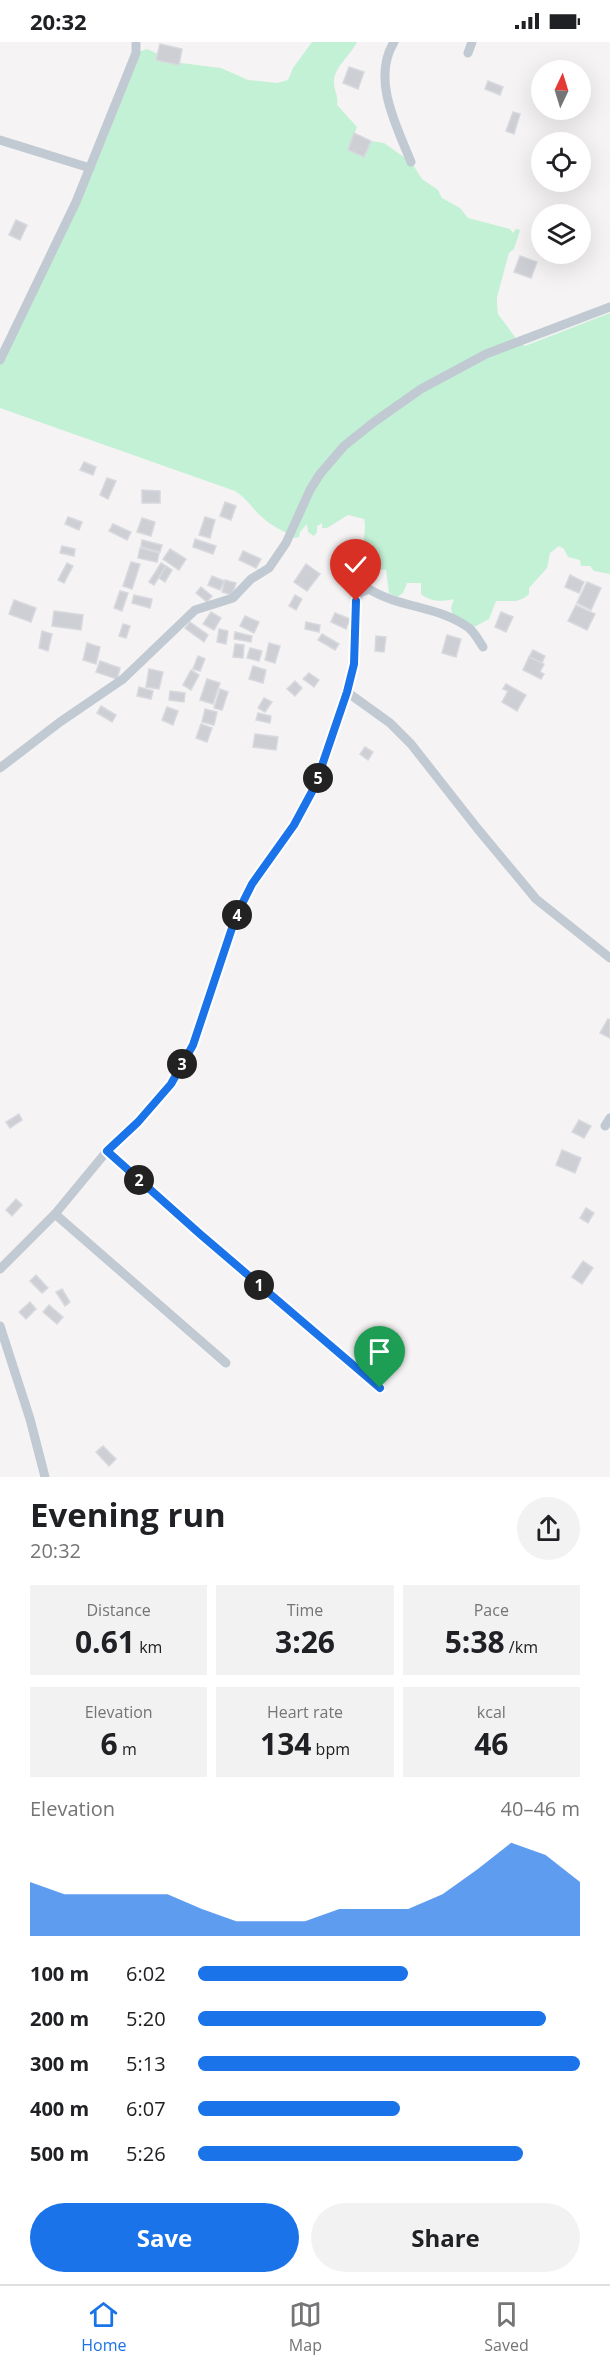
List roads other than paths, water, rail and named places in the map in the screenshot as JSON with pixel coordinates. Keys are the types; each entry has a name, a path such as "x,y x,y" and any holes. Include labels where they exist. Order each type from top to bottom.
{"street":[{"path":"0,360 76,201 136,53 136,42"},
{"path":"394,42 390,48 386,72 387,100 411,162"},
{"path":"468,53 472,42"},
{"path":"0,140 90,168"},
{"path":"0,768 60,722 123,679 195,610 233,598 251,579 269,568 286,543 310,490 320,474 344,446 367,427 421,389 486,354 610,307"},
{"path":"0,1269 55,1214 107,1151 138,1122 171,1084 193,1045 236,916 252,884 294,825 315,786 347,692 354,664 356,601 363,589 369,589 385,599 454,620 470,629 483,647"},
{"path":"347,692 390,723 411,744 536,899 610,958"},
{"path":"107,1151 380,1388"},
{"path":"55,1214 226,1363"},
{"path":"0,1326 30,1419 45,1477"}]}
